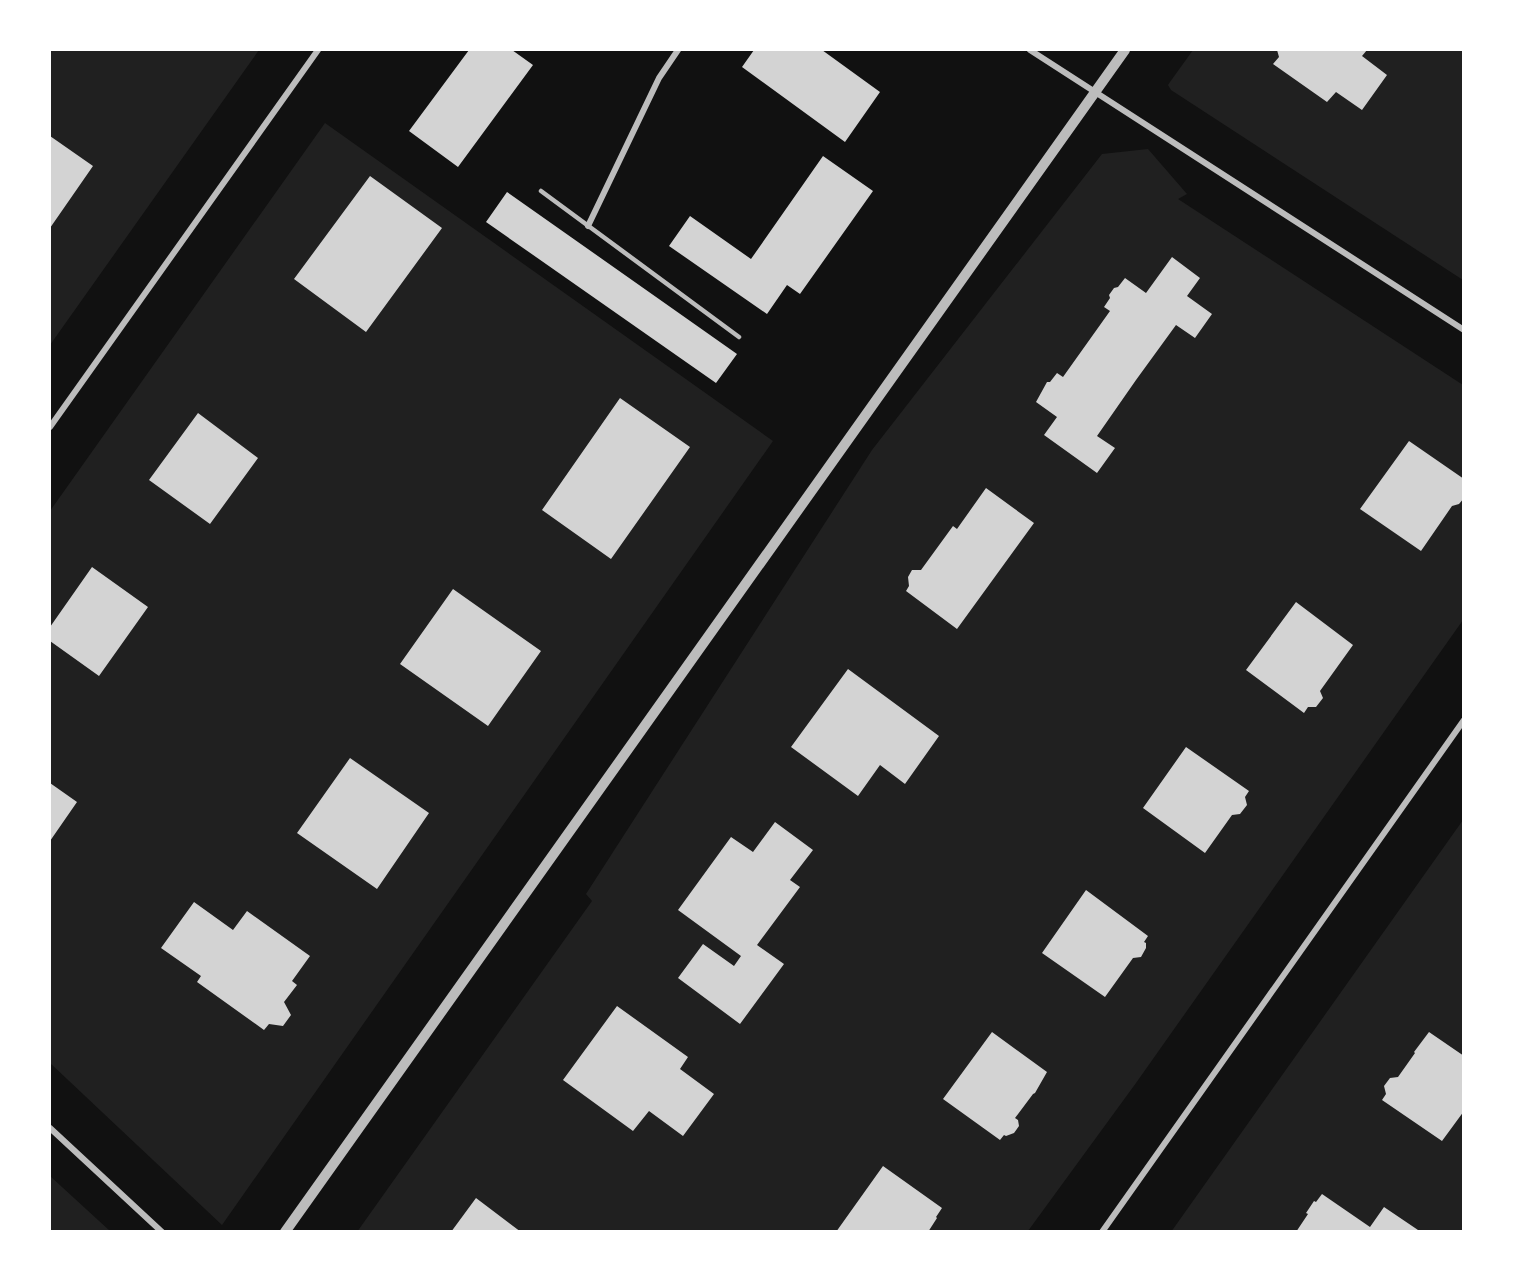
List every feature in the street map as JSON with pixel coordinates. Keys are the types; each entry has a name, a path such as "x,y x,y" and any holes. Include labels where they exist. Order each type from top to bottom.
{"street":[{"path":"50,427 318,50"},
{"path":"588,226 659,78 678,50"},
{"path":"1030,50 1464,330"},
{"path":"285,1232 1125,50"},
{"path":"1102,1232 1464,720"},
{"path":"50,1128 162,1232"}],"lane":[{"path":"541,191 739,337"}],"shaded area":[{"path":"50,50 259,50 50,345"},
{"path":"1193,50 1463,50 1463,280 1171,90 1168,85"},
{"path":"325,123 773,441 222,1225 50,1063 50,511"},
{"path":"1148,149 1187,194 1178,199 1463,385 1463,620 1136,1083 1028,1231 357,1232 592,901 586,894 872,450 1102,154"},
{"path":"1463,820 1463,1231 1171,1232"},
{"path":"50,1176 110,1231 50,1231"}],"building":[{"path":"469,50 512,50 533,65 458,167 409,131"},
{"path":"754,50 822,50 880,92 845,142 742,67"},
{"path":"1277,50 1367,50 1362,56 1387,75 1362,110 1336,92 1327,102 1273,64 1279,57"},
{"path":"50,136 93,166 50,228"},
{"path":"823,156 873,191 800,294 787,285 767,314 669,246 690,216 751,259"},
{"path":"370,176 442,228 366,332 294,279"},
{"path":"507,192 737,354 716,383 486,222"},
{"path":"1172,257 1200,278 1187,296 1212,314 1195,338 1176,325 1136,380 1097,436 1115,448 1097,473 1044,435 1057,417 1036,402 1047,382 1050,382 1057,373 1063,377 1110,311 1104,307 1114,288 1118,287 1125,278 1146,293"},
{"path":"620,398 690,447 611,559 542,510"},
{"path":"198,413 258,458 210,524 149,480"},
{"path":"1409,441 1464,479 1464,498 1459,504 1452,506 1421,551 1360,509"},
{"path":"986,488 1034,523 957,629 906,591 909,586 908,577 912,570 921,570 953,526 957,529"},
{"path":"92,567 148,607 99,676 50,641 50,627"},
{"path":"453,589 541,651 488,726 400,664"},
{"path":"1296,602 1353,645 1320,691 1323,698 1316,707 1308,707 1304,713 1246,670"},
{"path":"848,669 939,736 905,784 880,765 858,796 791,747"},
{"path":"1186,747 1249,791 1245,797 1247,805 1240,814 1232,815 1205,853 1143,808"},
{"path":"350,758 429,813 377,889 297,833"},
{"path":"50,783 77,802 50,841"},
{"path":"775,822 813,850 790,880 800,887 757,945 784,964 740,1024 678,978 703,944 734,966 741,956 678,910 731,837 753,852"},
{"path":"1086,890 1148,936 1144,942 1146,948 1141,957 1133,958 1105,997 1042,953"},
{"path":"194,902 233,930 247,911 310,956 292,981 297,985 284,1002 291,1015 283,1026 269,1024 264,1030 197,982 201,976 161,948"},
{"path":"617,1006 688,1057 680,1069 714,1094 683,1136 649,1111 633,1131 563,1080"},
{"path":"992,1032 1047,1072 1035,1093 1015,1118 1019,1126 1014,1133 1004,1135 1000,1140 943,1099"},
{"path":"1429,1032 1464,1056 1464,1111 1442,1141 1382,1100 1386,1094 1384,1086 1390,1078 1398,1077"},
{"path":"883,1166 942,1208 928,1232 836,1232"},
{"path":"1322,1194 1370,1227 1384,1207 1418,1230 1416,1232 1296,1232 1314,1201 1316,1202"},
{"path":"476,1198 521,1232 451,1232"}]}
